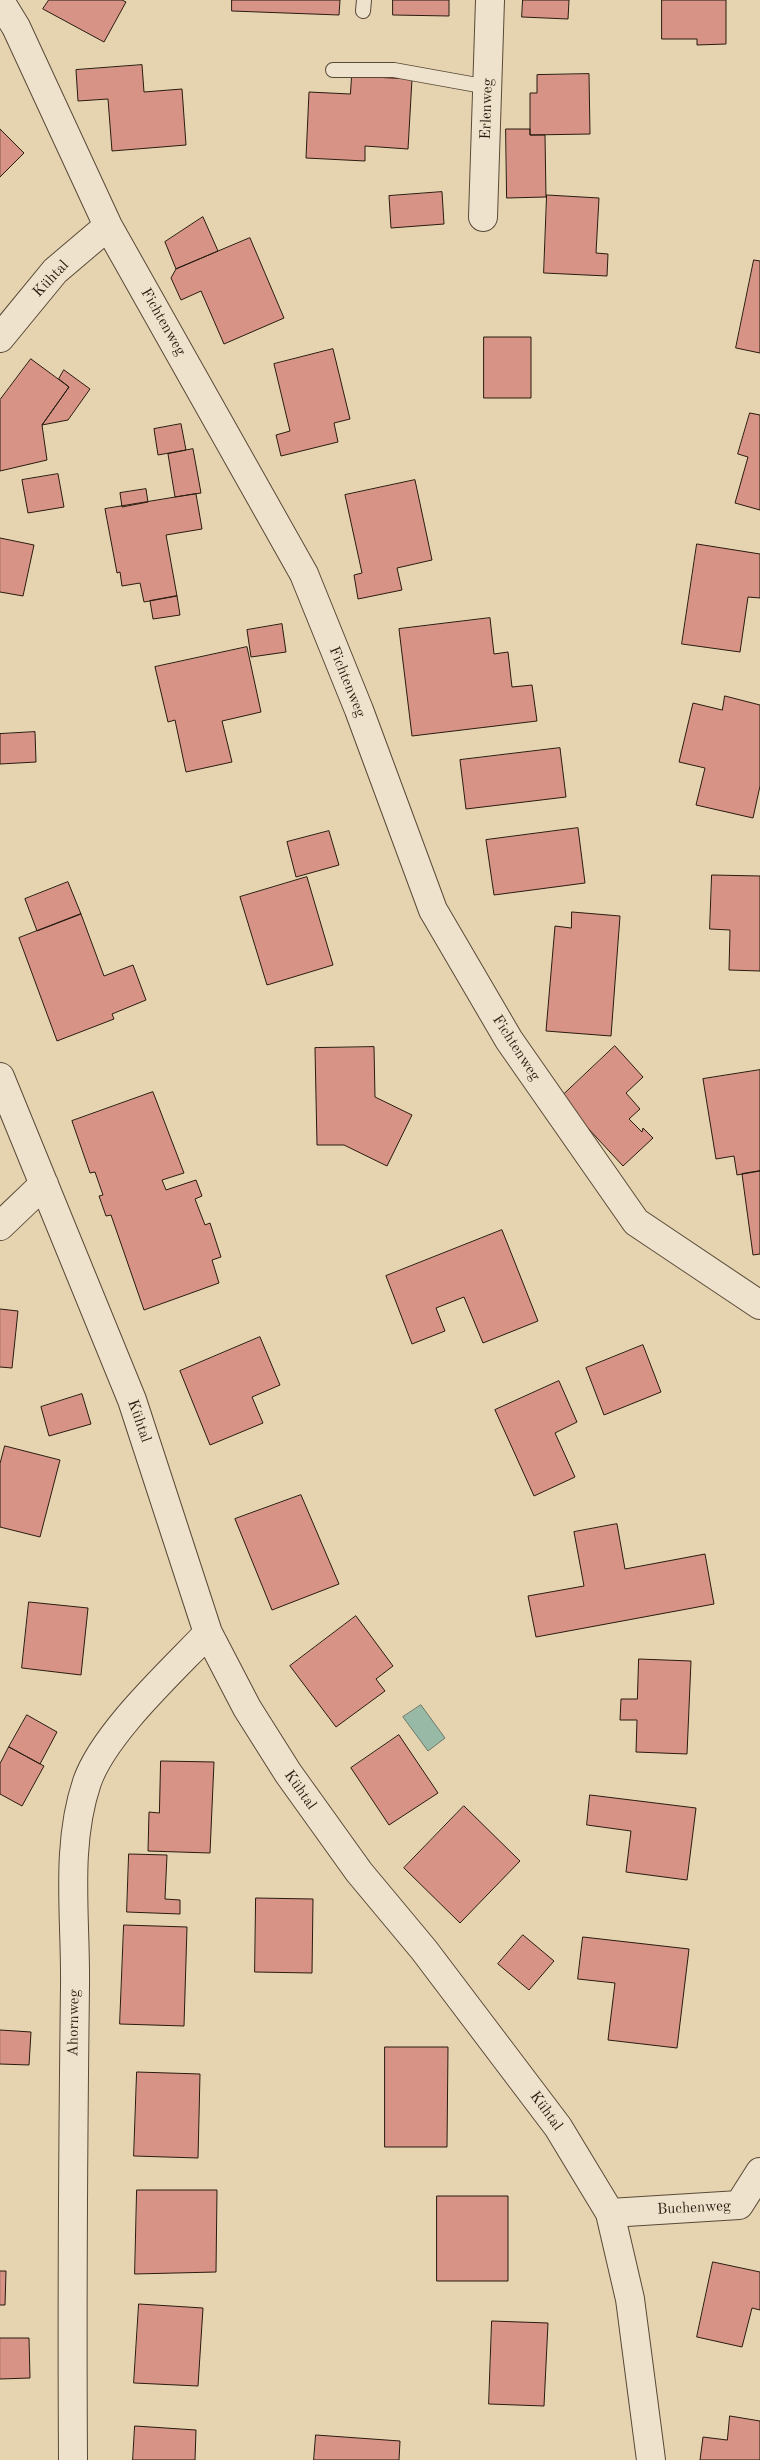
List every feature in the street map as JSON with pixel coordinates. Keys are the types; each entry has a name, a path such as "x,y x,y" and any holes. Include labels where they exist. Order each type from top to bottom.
{"street":[{"name":"Fichtenweg","path":"0,0 16,27 108,226 304,574 358,710 433,910 509,1040 636,1222 760,1305"},
{"name":"Erlenweg","path":"483,218 490,0"},
{"name":"Kühtal","path":"0,338 55,271 108,226"},
{"name":"Kühtal","path":"0,1077 132,1400 208,1633 247,1708 288,1774 359,1872 424,1950 558,2126 610,2213 630,2299 651,2460"},
{"path":"0,1226 44,1184"},
{"name":"Ahornweg","path":"73,2460 72,2187 76,1819 88,1780 101,1756 138,1707 208,1633"},
{"name":"Buchenweg","path":"610,2213 739,2205 760,2172"}],"lane":[{"path":"334,70 394,70 488,87"}],"shaded area":[{"path":"421,1705 445,1738 428,1751 403,1717"}],"building":[{"path":"49,0 122,0 126,2 104,42 43,9"},
{"path":"232,0 340,0 339,15 232,11"},
{"path":"393,0 449,0 449,16 393,15"},
{"path":"523,0 569,0 568,19 522,17"},
{"path":"662,0 726,0 726,44 697,45 697,39 662,39"},
{"path":"142,65 144,92 182,89 186,145 112,151 108,99 78,101 76,70"},
{"path":"589,74 590,134 530,135 530,93 537,93 537,75"},
{"path":"352,76 412,79 408,149 365,146 365,161 306,158 309,92 350,94"},
{"path":"0,129 24,153 0,177"},
{"path":"506,129 530,129 530,135 545,135 546,197 507,198"},
{"path":"442,192 444,224 391,228 389,196"},
{"path":"547,195 599,198 596,253 608,254 607,276 544,273"},
{"path":"203,217 218,251 176,269 165,242"},
{"path":"250,238 284,318 224,344 201,291 181,300 171,278 176,269"},
{"path":"754,260 760,261 760,353 736,348"},
{"path":"484,337 531,337 531,398 484,398"},
{"path":"333,349 350,419 334,423 338,442 281,456 276,435 290,431 274,364"},
{"path":"31,359 69,387 42,425 47,460 0,471 0,400"},
{"path":"64,370 90,389 68,420 42,425 69,387 59,379"},
{"path":"750,413 760,415 760,510 735,503 748,457 738,454"},
{"path":"181,424 186,450 158,455 154,429"},
{"path":"193,449 201,493 175,497 168,454"},
{"path":"58,474 64,507 28,513 22,480"},
{"path":"415,480 432,560 397,568 402,590 358,599 354,575 362,573 345,495"},
{"path":"146,489 148,502 122,507 120,493"},
{"path":"196,494 202,529 166,535 177,596 144,602 140,583 122,586 120,572 117,573 105,509"},
{"path":"0,538 34,545 23,596 0,592"},
{"path":"697,544 760,554 760,598 748,597 740,652 682,644"},
{"path":"177,596 180,615 153,619 150,601"},
{"path":"490,618 494,654 508,652 512,687 532,685 537,721 412,736 399,629"},
{"path":"282,624 286,652 251,657 247,630"},
{"path":"247,647 261,712 222,721 232,762 186,772 175,720 168,722 155,667"},
{"path":"725,696 760,705 760,786 753,818 696,805 705,768 679,762 693,703 722,710"},
{"path":"35,732 36,762 0,764 0,734"},
{"path":"560,748 566,797 466,809 460,760"},
{"path":"578,828 585,883 494,895 486,840"},
{"path":"329,831 339,865 296,877 287,842"},
{"path":"712,875 760,876 760,971 729,970 730,930 710,929"},
{"path":"307,877 333,965 267,985 240,897"},
{"path":"68,882 81,914 37,931 25,899"},
{"path":"572,912 620,916 611,1036 546,1031 555,926 571,928"},
{"path":"81,914 104,976 133,965 146,1000 112,1014 114,1019 57,1041 19,938"},
{"path":"615,1046 643,1077 626,1093 640,1109 629,1119 642,1132 643,1128 653,1138 623,1166 560,1098"},
{"path":"374,1047 375,1097 412,1115 387,1166 344,1145 317,1145 315,1048"},
{"path":"760,1070 760,1171 737,1175 734,1156 716,1159 703,1079"},
{"path":"153,1092 184,1173 162,1180 166,1190 196,1180 202,1196 195,1199 205,1225 210,1223 221,1257 212,1260 219,1283 144,1310 111,1215 106,1216 99,1196 103,1195 95,1172 90,1173 72,1121"},
{"path":"760,1171 760,1254 753,1255 742,1174"},
{"path":"502,1230 538,1321 483,1343 464,1297 436,1308 445,1331 412,1344 386,1276"},
{"path":"0,1309 18,1311 12,1368 0,1367"},
{"path":"260,1337 280,1385 252,1397 263,1423 210,1445 180,1371"},
{"path":"643,1345 661,1392 604,1415 586,1368"},
{"path":"559,1381 577,1422 555,1433 575,1477 534,1496 495,1410"},
{"path":"82,1394 91,1424 49,1436 41,1407"},
{"path":"5,1446 60,1460 40,1537 0,1527 0,1464"},
{"path":"301,1495 339,1584 272,1610 235,1519"},
{"path":"617,1524 625,1569 705,1554 714,1604 536,1637 528,1596 584,1586 574,1532"},
{"path":"29,1602 88,1608 81,1675 22,1668"},
{"path":"356,1616 393,1666 376,1679 385,1691 336,1727 290,1666"},
{"path":"639,1659 691,1661 687,1754 636,1752 637,1720 620,1720 621,1699 637,1699"},
{"path":"27,1715 57,1732 40,1764 9,1747"},
{"path":"399,1735 438,1793 389,1825 351,1768"},
{"path":"9,1747 44,1766 22,1806 0,1794 0,1764"},
{"path":"161,1761 214,1762 210,1853 148,1851 149,1812 159,1813"},
{"path":"590,1795 696,1808 687,1880 626,1872 631,1831 587,1825"},
{"path":"464,1806 520,1861 460,1923 404,1868"},
{"path":"129,1854 167,1855 165,1899 180,1900 180,1914 127,1912"},
{"path":"256,1898 313,1899 312,1973 255,1972"},
{"path":"124,1925 187,1927 184,2026 120,2024"},
{"path":"523,1935 554,1961 529,1990 498,1964"},
{"path":"583,1937 689,1949 677,2048 608,2040 615,1983 578,1979"},
{"path":"0,2030 31,2032 29,2065 0,2064"},
{"path":"385,2047 448,2047 447,2147 385,2147"},
{"path":"137,2072 200,2074 198,2158 134,2156"},
{"path":"137,2190 217,2190 216,2272 135,2274"},
{"path":"437,2196 508,2196 508,2281 437,2281"},
{"path":"713,2262 760,2272 760,2310 752,2308 742,2347 697,2337"},
{"path":"0,2271 6,2271 5,2305 0,2305"},
{"path":"139,2304 203,2308 198,2386 134,2383"},
{"path":"492,2321 548,2323 544,2406 489,2404"},
{"path":"0,2338 29,2338 30,2378 0,2379"},
{"path":"730,2416 760,2421 760,2460 700,2460 703,2437 727,2440"},
{"path":"135,2426 196,2430 195,2460 133,2460"},
{"path":"316,2435 400,2441 399,2460 314,2460"}]}
